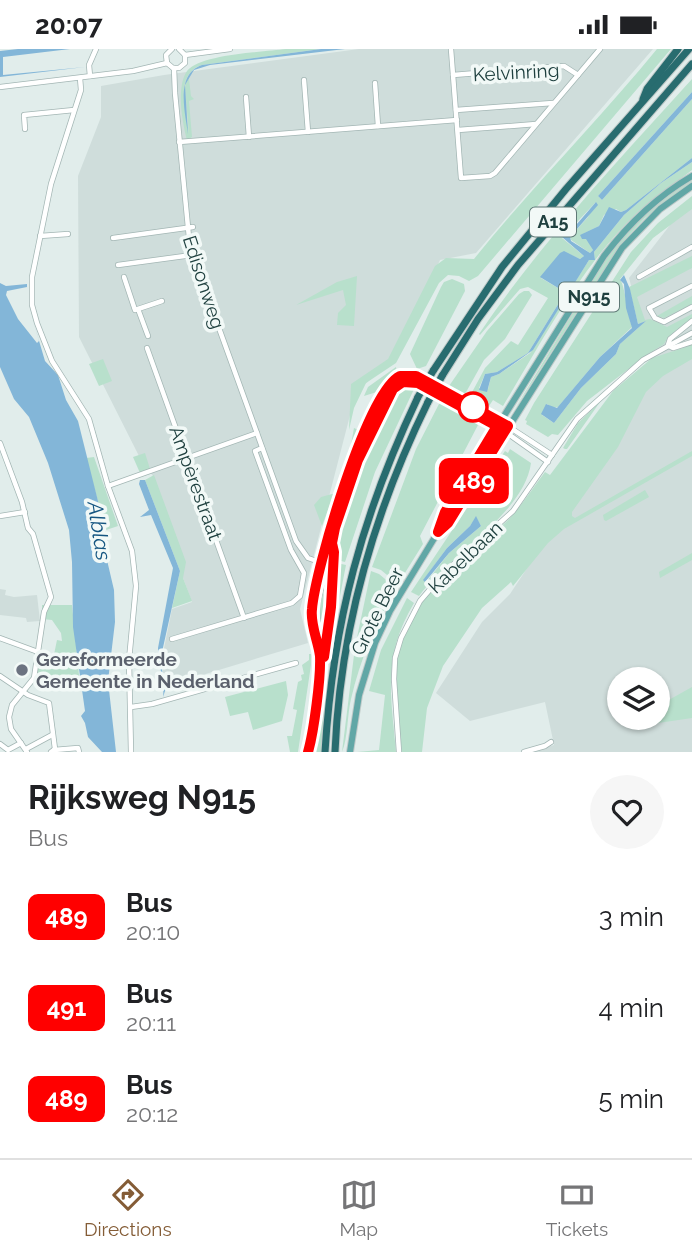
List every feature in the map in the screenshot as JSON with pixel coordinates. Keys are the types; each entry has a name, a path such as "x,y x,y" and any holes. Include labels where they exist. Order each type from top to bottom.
{"highway":[{"name":"A15","path":"639,106 647,89 678,49"},
{"name":"A15","path":"326,752 334,660 354,564 379,486 418,397 502,267 547,211 689,49"},
{"name":"A15","path":"335,752 343,664 363,566 392,481 428,402 478,319 518,265 564,209 692,67"}],"main road":[{"name":"Grote Beer","path":"350,752 355,712 369,660 390,611 438,532 445,512 609,249 647,208 692,176"},
{"name":"Grote Beer","path":"438,532 448,523 622,249 660,209 692,186"}],"street":[{"path":"90,76 89,65 96,49"},
{"path":"172,49 166,55 167,63 174,68 183,65 185,55"},
{"path":"179,49 185,55"},
{"path":"185,55 230,49"},
{"name":"Kelvinring","path":"451,49 461,178 490,176 600,49"},
{"path":"0,87 147,69 167,63"},
{"name":"Kelvinring","path":"453,75 564,66 578,75"},
{"name":"Edisonweg","path":"174,68 179,142 192,255 296,541 308,558 325,565"},
{"path":"80,78 81,90 51,184 43,236 32,277 32,305 49,353 89,419 108,487 128,538 136,574 129,660 131,752"},
{"path":"304,80 308,132"},
{"path":"375,83 378,126"},
{"path":"246,97 249,137"},
{"name":"Kelvinring","path":"456,110 554,103"},
{"path":"25,129 24,115 74,110"},
{"path":"179,142 457,120"},
{"path":"458,130 536,124"},
{"path":"113,238 190,228"},
{"path":"43,236 68,234"},
{"path":"639,277 692,247"},
{"path":"118,265 192,255"},
{"path":"124,277 135,310 162,301"},
{"path":"692,286 649,308 655,318 664,322 692,307"},
{"path":"138,309 148,336"},
{"path":"668,346 670,339 692,321"},
{"path":"668,346 692,333"},
{"path":"668,346 673,348 692,342"},
{"name":"Kabelbaan","path":"399,752 394,669 397,647 420,601 437,580 508,516 577,419 638,365 668,346"},
{"name":"Ampèrestraat","path":"147,348 244,618"},
{"path":"309,752 320,666 317,606 341,505 358,460 386,400 393,389 403,382 419,380"},
{"path":"443,393 499,424 548,462"},
{"path":"506,429 552,455"},
{"path":"108,487 257,433"},
{"path":"0,443 25,512 28,528 33,534 51,597 44,612 34,678 12,705 9,717 11,729 26,750 52,735"},
{"name":"Edisonweg","path":"244,618 292,603 300,596 305,576 288,543 255,451 262,448"},
{"path":"0,516 25,512"},
{"path":"288,543 296,541"},
{"path":"172,639 244,618"},
{"path":"0,638 38,652"},
{"path":"131,707 152,704 296,663"},
{"path":"0,676 24,692 49,703 52,751 79,748 79,752"},
{"path":"524,752 545,747 551,742"},
{"path":"0,744 8,750 21,743"}],"shaded area":[{"path":"359,49 653,49 476,253 440,260 395,358 356,392 300,609 308,643 166,686 161,663 172,609 192,602 153,476 140,458 79,337 78,176 101,117 101,86"},
{"path":"692,207 692,752 533,752 554,745 545,702 470,721 436,693 482,622 510,594 655,375 629,278 677,216"},
{"path":"0,589 6,590 5,595 14,597 37,595 40,621 27,622 26,618 0,615"}],"green space":[{"path":"286,49 321,49 202,65 193,70 186,81 189,79 191,96 194,99 189,101 192,137 187,140 181,95 187,71 194,65 233,55","holes":["186,81 185,88 189,133 184,104 184,94"]},
{"path":"657,49 671,49 478,276 469,281 448,275 439,283 396,363 366,383 354,408 349,430 351,384 388,359 435,266 446,258 474,259"},
{"path":"692,79 692,92 598,196 602,200 692,99 692,158 626,210 621,212 616,209 604,215 599,226 585,233 593,250 590,253 570,237 588,217 596,202 562,238 584,256 580,259 569,254 541,278 563,291 562,298 528,353 497,372 485,374 479,388 488,389 491,377 530,353 589,260 595,260 594,252 624,215 661,183 692,162 692,170 637,213 598,257 564,305 503,406 493,400 489,406 485,404 486,400 470,396 485,368 511,341 518,345 548,298 528,287 520,289 479,334 554,235"},
{"path":"692,179 692,183 645,218 620,245 513,412 609,253 639,218"},
{"path":"692,196 692,209 653,238 620,279 632,327 600,357 558,407 553,408 547,404 542,415 554,423 581,388 616,354 620,344 646,321 638,324 629,287 692,256 692,268 637,297 645,320 650,319 667,327 692,314 692,318 668,337 664,344 587,401 558,435 552,434 548,437 526,424 525,420 534,403 631,252 658,223"},
{"path":"357,276 354,326 337,325 338,313 346,305 343,290 296,305 337,282"},
{"path":"452,279 464,284 465,291 426,366 417,369 410,354 441,287 444,282"},
{"path":"524,291 529,291 532,295 505,339 484,360 465,394 449,386 487,331"},
{"path":"692,296 692,304 664,318 657,316"},
{"path":"692,345 692,359 663,376 646,392 618,447 572,512 572,516 575,518 692,451 692,456 564,529 548,543 513,586 511,582 482,608 443,666 427,708 422,752 402,752 396,667 405,633 427,596 442,579 509,519 545,472 550,475 613,391 652,358"},
{"path":"103,359 112,381 99,386 89,364"},
{"path":"396,367 397,374 383,390 364,396 368,387"},
{"path":"410,386 415,387 375,472 345,562 337,560 343,519 370,435 396,394"},
{"path":"441,400 478,425 420,536 423,544 398,584 381,570 372,567 416,449"},
{"path":"600,402 567,449 563,448 578,423"},
{"path":"354,428 363,432 345,478"},
{"path":"510,449 531,463 515,500 419,596 411,592 505,451 508,453","holes":["476,517 481,526 449,553 427,581 424,579 447,548"]},
{"path":"145,453 150,469 140,473 133,457"},
{"path":"94,457 118,526 106,530 86,458"},
{"path":"154,475 186,562 183,578 192,601 172,608 180,571 145,480"},
{"path":"645,490 649,497 604,520 603,515"},
{"path":"334,494 322,526 314,505 321,497"},
{"path":"692,553 692,560 660,578 659,572"},
{"path":"333,557 323,656 319,631 320,606"},
{"path":"337,563 346,565 329,652 321,752 315,752 334,604"},
{"path":"371,571 396,588 375,628 359,670 342,752 355,647"},
{"path":"407,598 414,603 397,641 391,676 396,752 357,752 379,750 385,695 369,691 381,650"},
{"path":"42,605 72,605 80,685 37,673 38,667 51,669 57,640 62,641 61,633 52,620 42,619"},
{"path":"309,654 311,665 298,752 290,752 287,736 292,736 298,682 302,680 302,665 309,660"},
{"path":"286,681 288,695 282,721 253,730 248,712 230,716 225,697"},
{"path":"692,687 692,718 670,721 670,699"}],"water":[{"path":"70,49 3,57 3,75 85,67 0,77 0,51"},
{"path":"321,49 345,49 210,65 194,70 202,65"},
{"path":"185,85 188,134 184,105"},
{"path":"692,92 692,99 602,200 598,196"},
{"path":"692,158 692,162 661,183 624,215 594,252 595,260 589,260 533,350 491,377 487,392 479,390 485,374 497,372 528,353 562,298 563,291 540,277 564,251 580,259 584,256 562,237 570,232 596,202 598,205 570,237 571,241 590,253 593,250 580,235 599,226 609,207 621,212 626,210"},
{"path":"624,275 638,324 646,321 620,344 616,354 581,388 554,423 541,414 546,404 557,408 600,357 632,328 626,308 624,284 620,280"},
{"name":"Alblas","path":"0,283 6,286 27,284 27,287 7,291 6,295 18,319 37,343 39,341 32,317 45,361 58,375 66,400 78,421 106,533 103,536 107,536 108,540 103,543 114,590 115,622 108,681 116,752 102,752 88,737 81,716 85,711 73,627 69,530 48,463 29,417 14,399 0,367"},
{"path":"140,480 145,480 180,571 160,661 166,688 163,697 158,648 173,568 151,515 140,517 149,510 139,484"},
{"path":"476,516 481,526 449,553 425,582 423,580 447,548 470,526"}],"tunnel":[{"path":"421,378 445,391"},
{"path":"418,383 442,396"}],"bus line":[{"name":"489","path":"308,752 320,666 312,619 313,596 331,527 367,426 387,389 395,378 407,374 416,376 508,426 448,523 438,532 445,512 497,426 418,383 403,382 393,389 358,460 335,528 332,543 334,552 331,607 324,657"}],"place":[{"name":"Gereformeerde Gemeente in Nederland","path":"22,670"}]}
